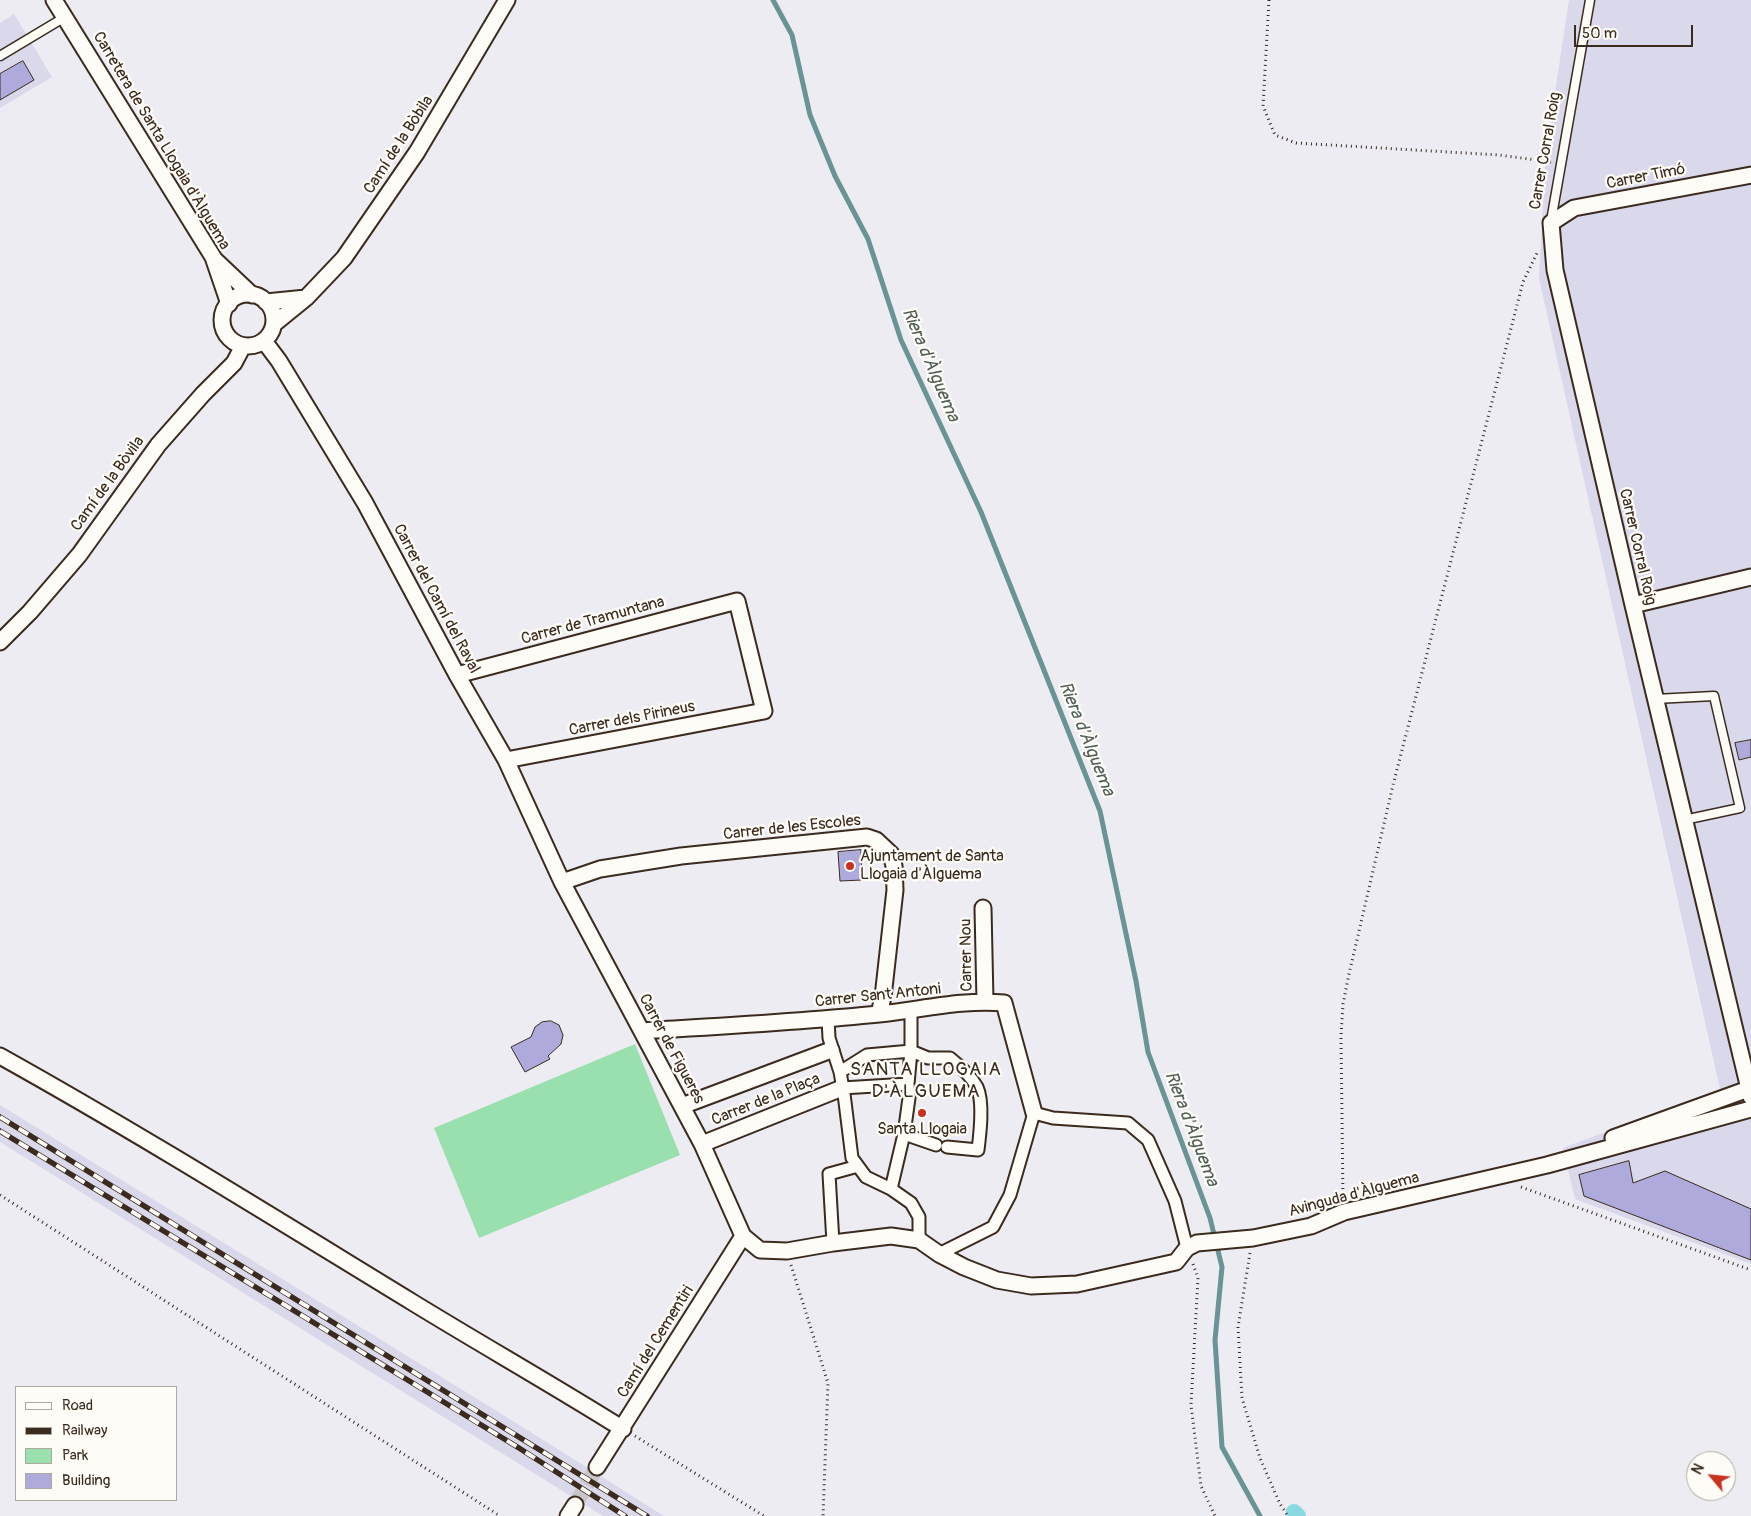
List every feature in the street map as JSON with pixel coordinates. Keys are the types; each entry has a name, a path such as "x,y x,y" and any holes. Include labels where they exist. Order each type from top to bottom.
{"street":[{"name":"Carretera de Santa Llogaia d'Àlguema","path":"54,0 213,257 229,304"},
{"name":"Camí de la Bòbila","path":"274,324 306,298 344,258 422,144 507,0"},
{"name":"Carrer Timó","path":"1551,223 1574,208 1751,175"},
{"name":"Carrer Corral Roig","path":"1551,223 1555,270 1655,699 1750,1091"},
{"path":"213,257 252,295 266,302 306,298"},
{"path":"252,295 239,296 224,311 224,329 228,337 235,343 244,346 254,346 264,341 271,333 274,316 266,302"},
{"name":"Carrer del Camí del Raval","path":"264,341 279,361 364,503 457,675 506,760 562,882"},
{"name":"Camí de la Bòvila","path":"0,642 30,612 79,555 158,445 203,394 234,363 244,346"},
{"path":"1633,605 1751,577"},
{"name":"Carrer de Tramuntana","path":"457,675 737,601 764,711"},
{"name":"Carrer dels Pirineus","path":"506,760 764,711"},
{"name":"Carrer de les Escoles","path":"562,882 600,869 680,856 868,837 876,840 891,854 894,866 895,890 883,997 879,1014"},
{"name":"Carrer de Figueres","path":"562,882 702,1144 743,1236"},
{"name":"Carrer Nou","path":"983,908 985,1001"},
{"name":"Carrer Sant Antoni","path":"642,1031 828,1019 911,1011 985,1001 1004,1003 1034,1113"},
{"path":"891,1190 904,1134 909,1098 911,1011"},
{"path":"828,1019 829,1038 840,1072 852,1158 866,1177 911,1203 919,1217 919,1240"},
{"path":"682,1106 832,1050"},
{"path":"840,1072 867,1054 911,1051 928,1058 950,1058 963,1069 977,1088 981,1116 978,1150 942,1146 904,1134"},
{"path":"0,1056 179,1160 472,1339 548,1382 622,1429"},
{"path":"842,1088 908,1084"},
{"name":"Carrer de la Plaça","path":"702,1144 842,1088"},
{"name":"Avinguda d'Àlguema","path":"1547,1165 1622,1135 1750,1091"},
{"name":"Avinguda d'Àlguema","path":"1192,1245 1253,1238 1311,1226 1344,1212 1547,1165 1751,1109"},
{"path":"743,1236 760,1250 787,1251 892,1236 919,1240 938,1254 981,1274 997,1280 1031,1286 1077,1284 1176,1262 1192,1245 1148,1140 1128,1123 1053,1118 1034,1113 1010,1195 993,1227 938,1254"},
{"path":"833,1243 829,1174 858,1166"},
{"name":"Camí del Cementiri","path":"597,1467 743,1236"}],"lane":[{"name":"Carrer Corral Roig","path":"1551,223 1590,0"},
{"path":"0,56 65,17"},
{"path":"1655,699 1714,696 1740,808 1684,820"}],"path":[{"path":"1269,0 1262,106 1275,136 1296,143 1499,155 1561,164"},
{"path":"1344,1212 1341,1036 1343,1004 1349,974 1393,785 1523,282 1539,248"},
{"path":"1505,1175 1520,1187 1751,1270"},
{"path":"0,1195 500,1516"},
{"path":"1253,1238 1238,1327 1242,1398 1260,1458 1280,1504 1288,1516"},
{"path":"1192,1245 1198,1278 1191,1405 1202,1486 1214,1516"},
{"path":"787,1251 828,1383 823,1516"},
{"path":"622,1429 764,1516"}],"shaded area":[{"path":"1569,0 1751,0 1751,1264 1575,1199 1563,1148 1720,1089 1539,278 1546,153"},
{"path":"14,14 52,77 0,108 0,23"},
{"path":"0,1105 664,1516 603,1516 0,1142"}],"green space":[{"path":"635,1044 680,1155 479,1238 434,1128"}],"building":[{"path":"23,61 34,80 0,100 0,74"},
{"path":"1751,740 1751,757 1739,760 1735,743"},
{"name":"Ajuntament de Santa Llogaia d'Àlguema","path":"861,850 862,880 840,881 838,852"},
{"path":"551,1021 559,1025 563,1035 561,1044 548,1056 550,1059 525,1072 511,1047 531,1037 535,1027 542,1022"},
{"path":"1629,1161 1633,1183 1665,1171 1751,1209 1751,1260 1584,1196 1579,1175"}],"waterway":[{"name":"Riera d'Àlguema","path":"773,0 792,35 810,115 835,176 868,239 901,340 981,512 1100,811 1136,981 1148,1052 1210,1218 1222,1267 1215,1340 1222,1447 1260,1516"},
{"path":"1294,1512 1298,1516"}],"tunnel":[{"path":"575,1505 597,1467"}],"railway":[{"path":"0,1117 647,1516"},
{"path":"0,1131 519,1448 625,1516"}],"place":[{"name":"Ajuntament de Santa Llogaia d'Àlguema","path":"850,866"},
{"name":"Santa Llogaia","path":"922,1113"}],"district":[{"name":"SANTA LLOGAIA D'ÀLGUEMA","path":"926,1081"}]}
